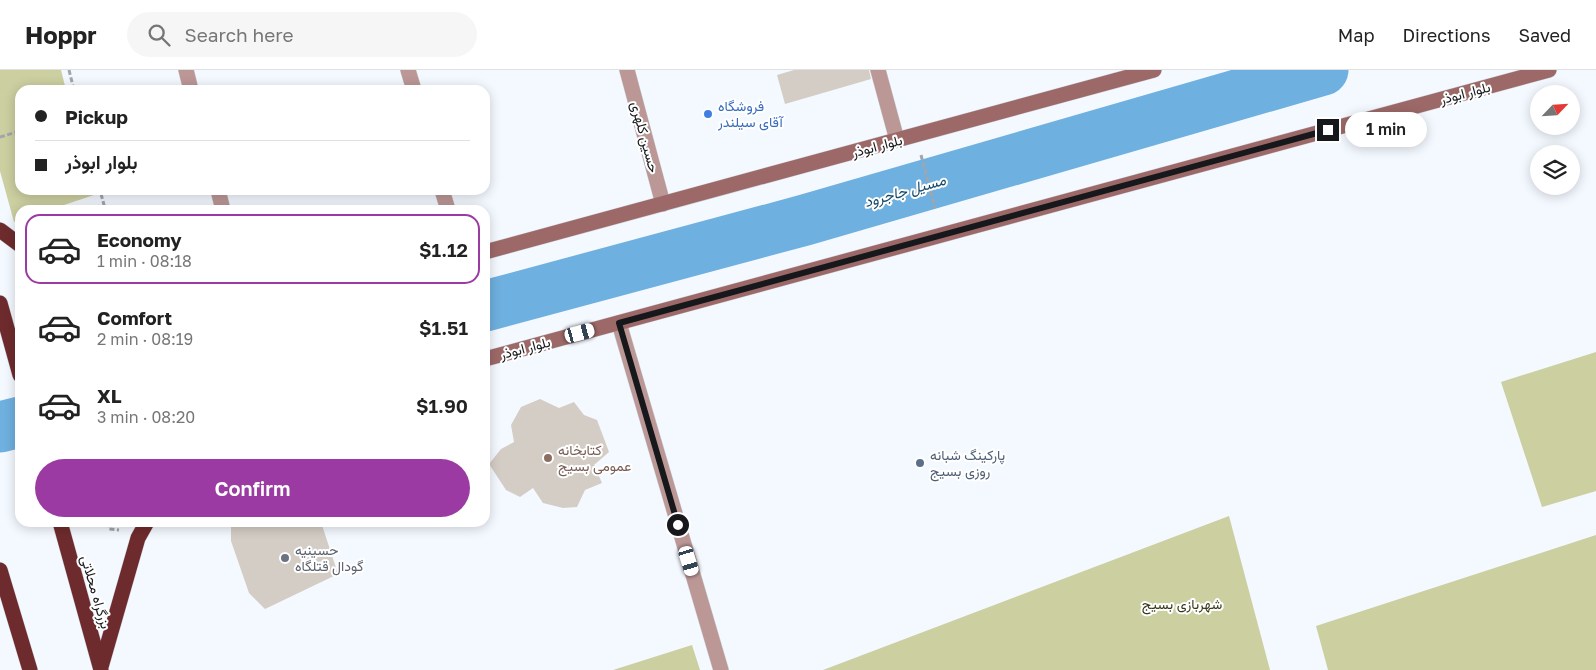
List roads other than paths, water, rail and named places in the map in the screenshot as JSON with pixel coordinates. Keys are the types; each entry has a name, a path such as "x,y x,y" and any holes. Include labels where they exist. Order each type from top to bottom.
{"highway":[{"path":"0,230 15,241"},
{"path":"0,303 15,358"},
{"name":"بزرگراه محلاتی","path":"61,527 101,669"},
{"path":"101,669 138,538 144,527"},
{"path":"0,570 30,670"}],"main road":[{"name":"بلوار ابوذر","path":"490,251 1154,70"},
{"name":"بلوار ابوذر","path":"490,358 1548,70"}],"street":[{"path":"186,70 190,85"},
{"path":"408,70 412,85"},
{"name":"حسین کلهری","path":"627,70 663,204"},
{"path":"878,70 897,140"},
{"path":"619,323 721,670"}],"waterway":[{"name":"مسیل جاجرود","path":"490,305 805,220 1323,70"},
{"name":"مسیل جاجرود","path":"0,427 15,423"}],"place":[{"name":"فروشگاه آقای سیلندر","path":"708,114"},
{"name":"کتابخانه عمومی بسیج","path":"548,458"},
{"name":"پارکینگ شبانه روزی بسیج","path":"920,463"},
{"name":"حسینیه گودال قتلگاه","path":"285,558"}],"park label":[{"name":"شهربازی بسیج","path":"1182,604"}]}
